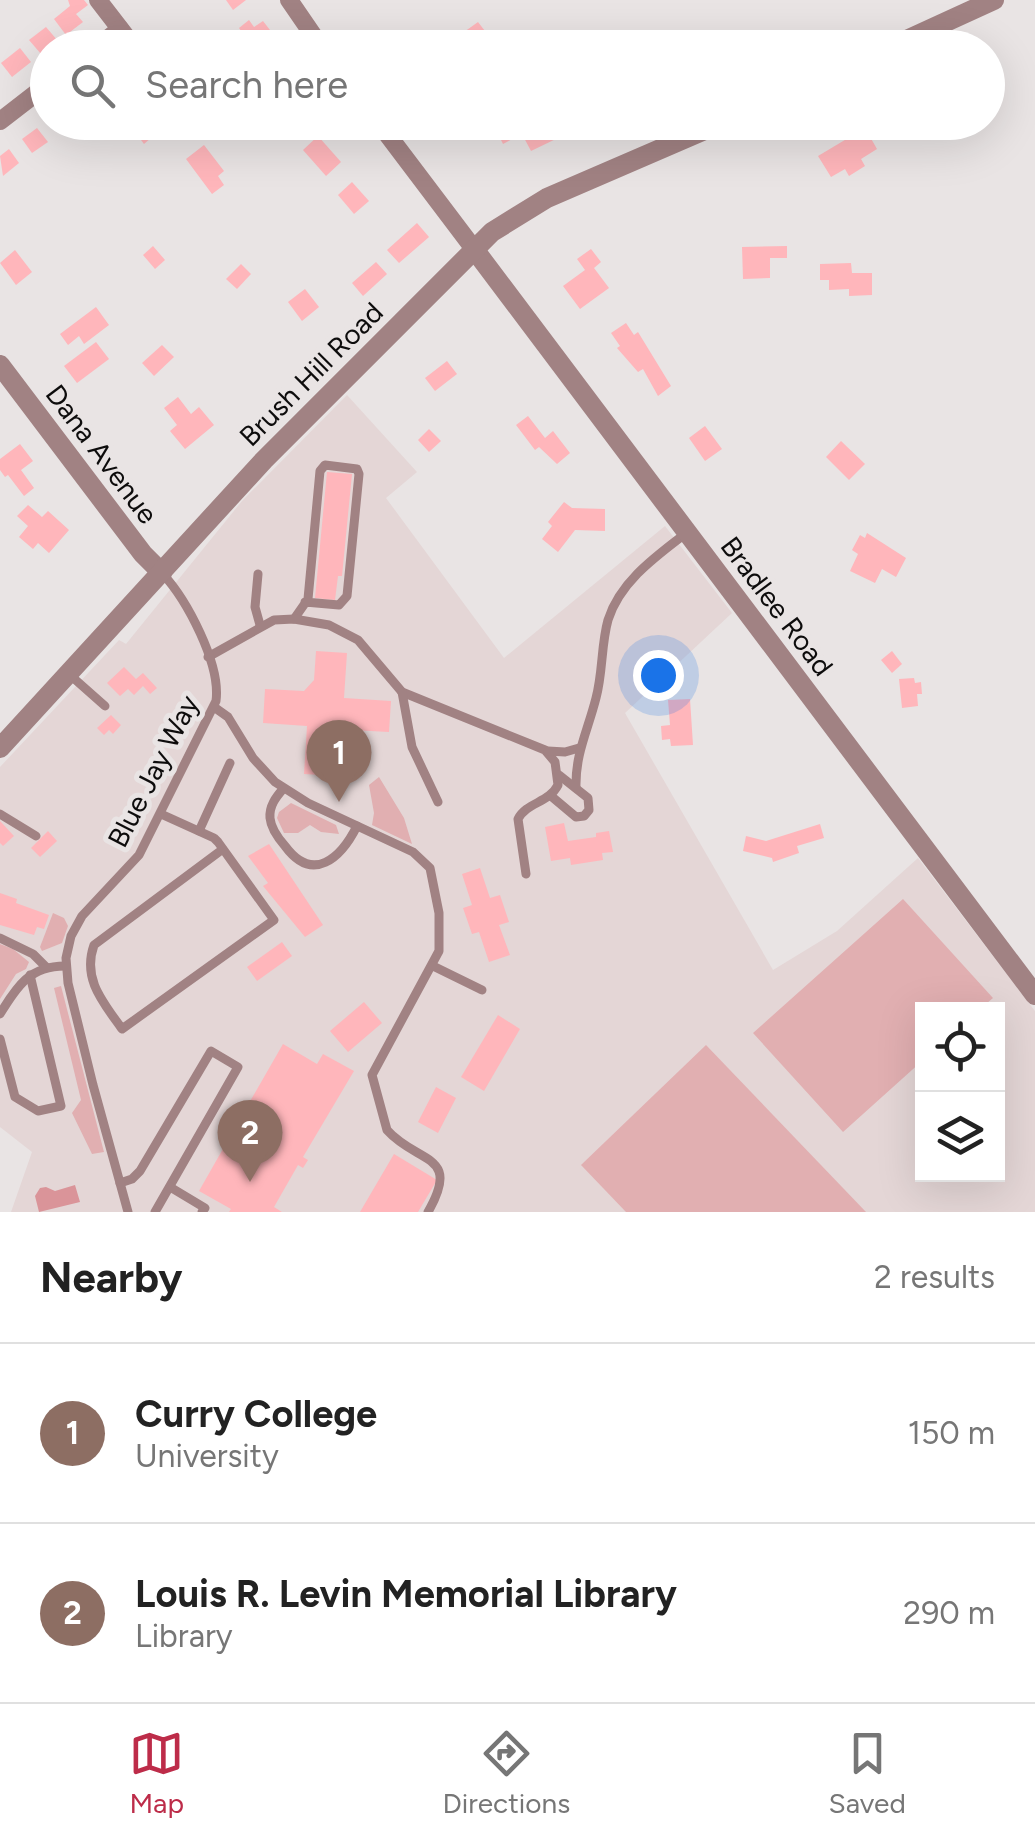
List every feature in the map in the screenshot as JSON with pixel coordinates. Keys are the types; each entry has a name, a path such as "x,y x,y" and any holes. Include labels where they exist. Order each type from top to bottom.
{"street":[{"path":"98,0 120,29"},
{"path":"289,0 310,30"},
{"path":"926,30 981,3"},
{"path":"0,121 30,98"},
{"path":"392,140 474,250"},
{"name":"Brush Hill Road","path":"0,748 264,460 474,250 510,219 547,198 681,140"},
{"name":"Bradlee Road","path":"474,250 1035,995"},
{"name":"Dana Avenue","path":"0,365 143,554 162,573"}],"lane":[{"path":"294,619 304,602 308,599 320,471 325,466 357,469 346,596 339,605 304,602"},
{"path":"576,788 579,748 599,689 605,637 614,605 651,560 688,532"},
{"name":"Blue Jay Way","path":"66,966 77,924 134,863 214,707 217,686 208,657 180,596 162,573"},
{"path":"258,574 255,607 260,625"},
{"path":"208,657 274,620 329,625 366,647 402,692 545,750 579,748"},
{"path":"70,675 104,706"},
{"path":"402,692 412,746 438,802"},
{"path":"214,707 228,717 252,758 283,789 412,852 430,868 441,932 433,966 372,1076 387,1130 432,1162 441,1176 442,1187 428,1212"},
{"path":"526,874 518,819 525,809 551,796 558,785 553,758 545,750"},
{"path":"198,831 230,763"},
{"path":"551,796 572,815 584,816 590,810 590,802 558,776"},
{"path":"283,789 272,806 270,821 284,845 300,860 314,864 334,859 344,850 357,826"},
{"path":"0,814 36,836"},
{"path":"161,814 214,838 223,850 274,920 122,1029 92,982 94,945 223,850"},
{"path":"0,938 33,954 46,967"},
{"path":"0,1014 16,988 30,975 46,967 66,966 128,1212"},
{"path":"433,966 482,990"},
{"path":"0,1038 15,1097 38,1111 60,1106 30,975"},
{"path":"120,1183 140,1171 211,1051 238,1066 155,1212"},
{"path":"170,1187 204,1208 202,1212"}],"shaded area":[{"path":"347,395 417,472 386,498 504,658 665,526 732,613 625,713 773,970 837,931 918,858 1035,1011 1035,1212 11,1212 32,1152 0,1127 0,767 119,640 126,644 242,501"},
{"path":"379,777 404,818 412,844 372,825 369,785"},
{"path":"291,803 336,825 339,834 321,832 310,825 298,833 284,833 277,818"},
{"path":"903,899 993,998 988,1002 915,1002 915,1067 843,1132 753,1033"},
{"path":"53,913 64,918 68,926 62,943 42,951 40,947"},
{"path":"0,944 29,962 0,999"},
{"path":"61,986 104,1152 92,1154 72,1113 81,1100 54,988"},
{"path":"706,1045 866,1212 626,1212 581,1165"},
{"path":"75,1185 80,1202 39,1212 35,1196 40,1188 55,1191"}],"building":[{"path":"68,0 84,0 88,5 76,14 83,22 73,30 62,30 54,19 70,6"},
{"path":"226,0 246,0 233,10"},
{"path":"249,20 254,27 263,21 270,30 240,30"},
{"path":"478,22 484,30 467,30"},
{"path":"20,48 30,61 12,77 1,63"},
{"path":"30,133 30,140 48,142 32,153 22,139"},
{"path":"314,140 322,140 341,162 326,176 303,150"},
{"path":"525,140 554,140 531,151"},
{"path":"845,140 872,140 877,149 861,159 865,166 849,176 845,169 831,177 818,156"},
{"path":"204,145 224,171 218,176 224,185 212,194 186,159"},
{"path":"9,149 19,163 3,176 0,156"},
{"path":"352,182 369,201 354,214 338,195"},
{"path":"417,223 429,237 399,263 387,250"},
{"path":"153,246 165,260 155,269 143,255"},
{"path":"787,246 787,258 770,258 770,278 743,279 742,247"},
{"path":"591,249 601,262 594,268 609,288 580,309 563,286 585,270 577,259"},
{"path":"15,250 32,272 16,285 0,263"},
{"path":"376,262 387,274 363,296 352,283"},
{"path":"851,263 852,273 872,273 872,295 849,296 849,289 829,290 829,280 820,280 820,264"},
{"path":"241,264 251,274 237,289 226,279"},
{"path":"305,289 319,307 302,321 288,302"},
{"path":"96,307 109,325 84,344 79,336 68,345 60,334"},
{"path":"626,323 634,335 638,332 671,386 658,396 643,369 638,372 617,348 620,346 611,333"},
{"path":"96,342 109,359 77,383 64,366"},
{"path":"162,345 174,357 154,376 142,363"},
{"path":"447,361 457,374 435,391 425,378"},
{"path":"178,397 191,414 199,407 214,425 185,449 170,431 177,425 164,408"},
{"path":"528,416 545,438 553,431 570,453 557,464 539,447 535,450 516,425"},
{"path":"705,426 722,449 705,461 689,438"},
{"path":"429,429 441,441 429,452 418,440"},
{"path":"841,441 865,464 849,480 826,457"},
{"path":"20,444 33,461 21,470 34,488 24,496 0,470 0,459"},
{"path":"327,472 352,474 342,576 338,576 335,600 315,598"},
{"path":"564,502 572,508 605,509 605,531 575,530 558,552 542,539 552,526 548,522"},
{"path":"28,505 42,517 48,511 69,530 49,553 38,543 33,549 19,537 28,526 17,516"},
{"path":"867,533 906,558 896,577 882,569 875,583 850,571 858,554 852,550 860,535 865,538"},
{"path":"316,651 347,653 344,698 391,701 389,732 352,730 339,738 337,776 304,774 307,726 263,723 265,689 304,691 314,680"},
{"path":"892,651 902,664 892,673 881,660"},
{"path":"124,667 136,679 143,673 157,688 150,694 143,686 134,695 128,689 120,696 107,683"},
{"path":"914,678 915,683 921,682 918,706 902,708 899,679"},
{"path":"690,699 693,745 671,746 670,739 662,740 661,726 670,725 668,700"},
{"path":"111,715 121,725 113,734 109,730 104,735 97,728"},
{"path":"0,821 14,836 3,846 0,843"},
{"path":"564,823 568,841 609,831 613,852 602,853 603,860 571,865 570,858 551,861 545,827"},
{"path":"820,824 824,838 797,846 799,853 773,862 772,858 743,851 746,836 766,841"},
{"path":"48,831 57,841 40,857 31,848"},
{"path":"269,844 323,925 305,937 263,886 268,883 248,856"},
{"path":"480,868 490,898 500,895 509,922 499,925 510,955 489,962 479,932 472,934 463,908 472,905 462,874"},
{"path":"0,893 49,915 44,929 37,927 34,935 0,925"},
{"path":"282,942 292,956 257,981 247,967"},
{"path":"364,1002 382,1023 348,1052 330,1031"},
{"path":"498,1015 520,1029 484,1091 461,1077"},
{"path":"283,1044 317,1064 323,1054 354,1071 303,1157 308,1160 303,1168 298,1165 274,1207 282,1212 229,1212 231,1209 199,1191 228,1140 261,1159 276,1136 241,1117"},
{"path":"436,1087 456,1098 438,1133 418,1122"},
{"path":"394,1154 437,1180 418,1212 360,1212"}],"place":[{"name":"Curry College","path":"339,802"},
{"name":"Louis R. Levin Memorial Library","path":"250,1182"}]}
